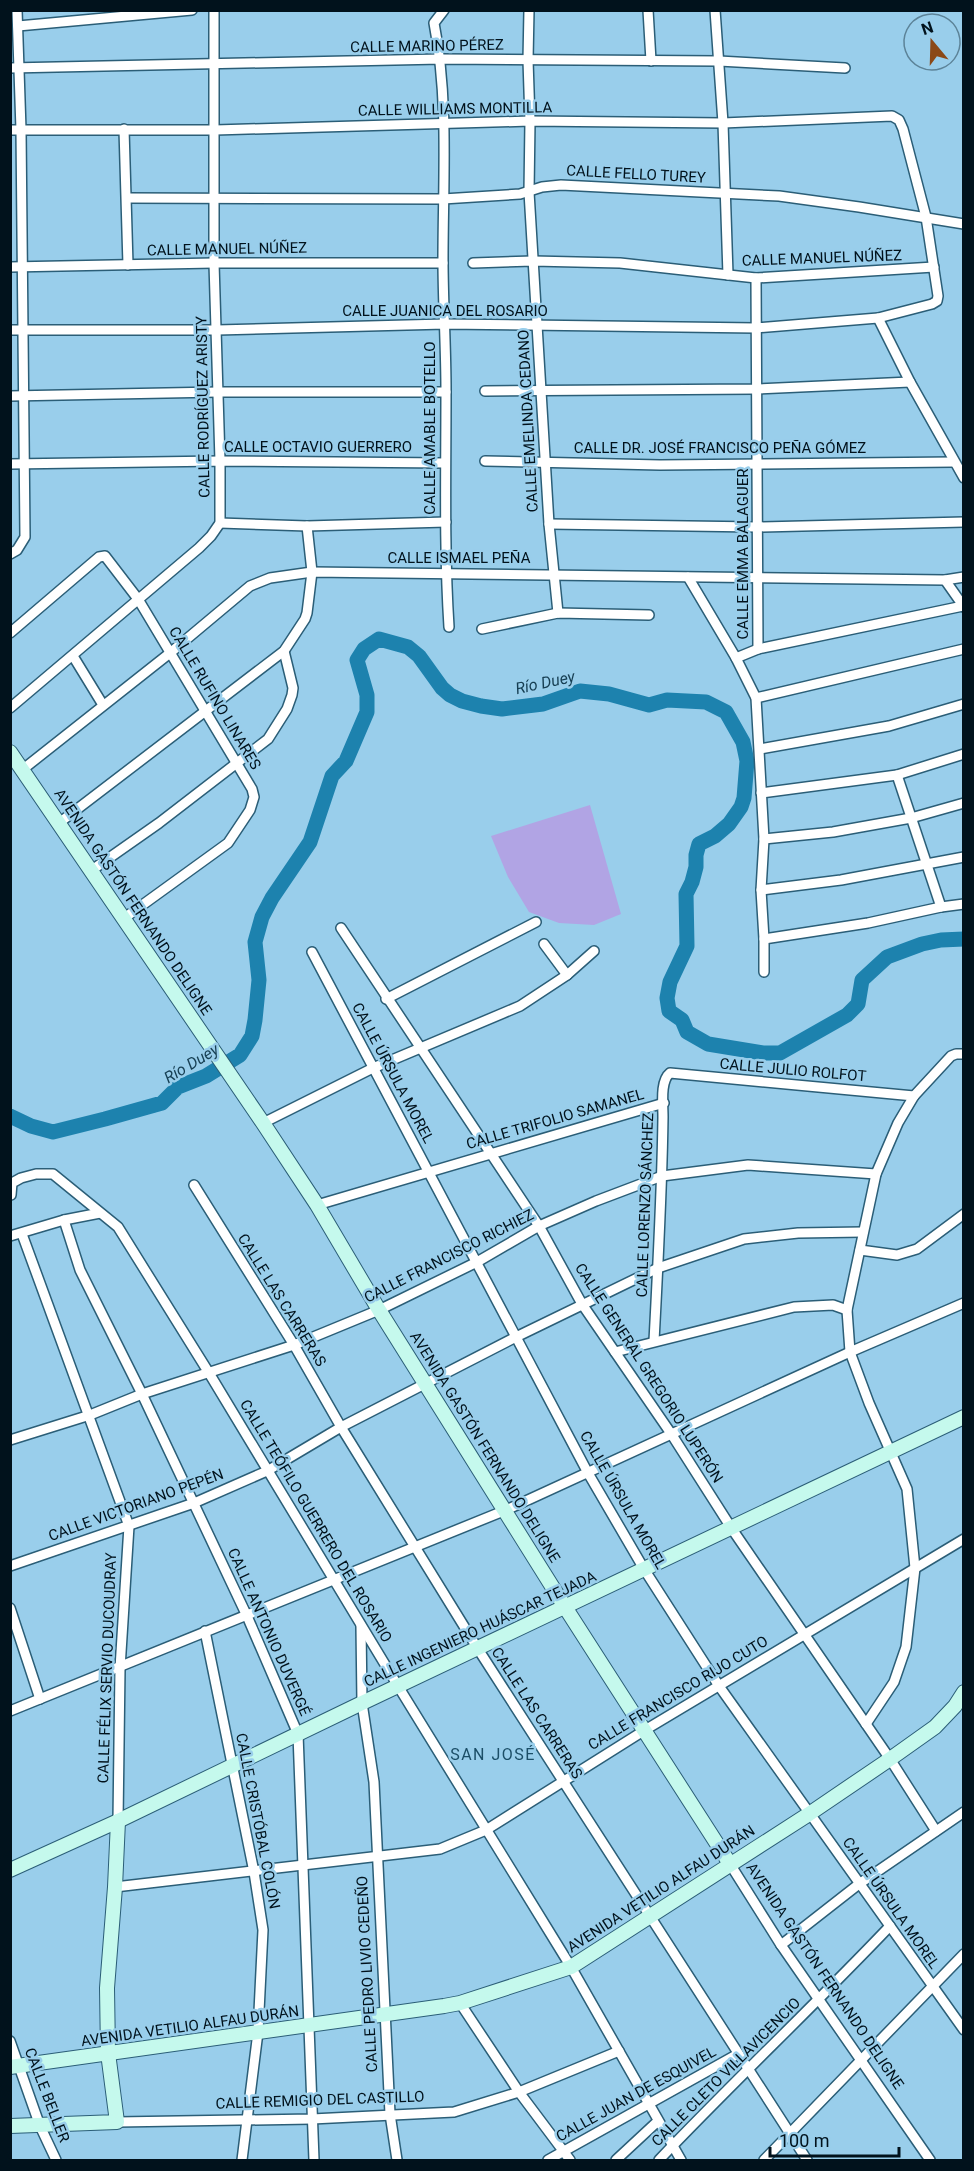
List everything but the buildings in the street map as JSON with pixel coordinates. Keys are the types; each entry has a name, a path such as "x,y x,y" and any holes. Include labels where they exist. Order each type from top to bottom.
{"main road":[{"name":"AVENIDA GASTÓN FERNANDO DELIGNE","path":"10,752 184,1005 317,1205 425,1385 730,1864"},
{"name":"CALLE INGENIERO HUÁSCAR TEJADA","path":"10,1870 232,1767 963,1417"},
{"name":"AVENIDA VETILIO ALFAU DURÁN","path":"15,2067 460,2003 571,1967 809,1814 890,1759 935,1727 955,1706 963,1692"},
{"name":"CALLE FÉLIX SERVIO DUCOUDRAY","path":"117,2122 108,2053 107,1988 116,1887 118,1821"},
{"name":"CALLE REMIGIO DEL CASTILLO","path":"10,2126 117,2122"}],"street":[{"path":"10,554 17,550 25,537 21,130 15,68 17,10"},
{"path":"18,26 192,10"},
{"name":"CALLE RODRÍGUEZ ARISTY","path":"214,10 214,263 220,523"},
{"name":"CALLE EMELINDA CEDANO","path":"529,10 529,192 549,524 558,613"},
{"path":"648,10 651,61"},
{"path":"715,10 723,123 728,275"},
{"name":"CALLE AMABLE BOTELLO","path":"442,12 434,23 441,59 443,123 446,392 445,574 448,627"},
{"name":"CALLE MARINO PÉREZ","path":"15,68 441,59 719,61 845,68"},
{"name":"CALLE WILLIAMS MONTILLA","path":"10,130 214,130 530,121 723,123 892,116 899,120 926,217"},
{"path":"124,129 128,265"},
{"name":"CALLE FELLO TUREY","path":"127,198 443,199 520,194 542,187 561,185 779,196 963,224"},
{"path":"10,205 22,205"},
{"path":"926,217 933,267"},
{"name":"CALLE MANUEL NÚÑEZ","path":"473,263 533,261 620,263 756,278 933,267"},
{"name":"CALLE MANUEL NÚÑEZ","path":"10,267 214,263 443,263"},
{"name":"CALLE JUANICA DEL ROSARIO","path":"10,330 217,330 445,324 756,328 878,318 932,304 937,301 933,267"},
{"name":"CALLE EMMA BALAGUER","path":"756,278 758,650"},
{"path":"878,318 963,478"},
{"path":"485,391 756,389 910,382"},
{"path":"10,396 218,392 446,392"},
{"name":"CALLE OCTAVIO GUERRERO","path":"10,464 220,461 445,463"},
{"name":"CALLE DR. JOSÉ FRANCISCO PEÑA GÓMEZ","path":"485,461 660,465 954,462"},
{"path":"10,708 199,548 220,523 307,526 446,522"},
{"path":"549,524 757,527 963,522"},
{"path":"59,824 204,710 284,651 306,616 312,572 307,526"},
{"name":"CALLE RUFINO LINARES","path":"10,633 102,556 105,556 138,599 252,789 254,797 250,810 232,839 209,859 123,919"},
{"name":"CALLE ISMAEL PEÑA","path":"22,770 254,584 270,578 312,572 945,580 963,577"},
{"path":"688,577 736,658 756,698 764,839 761,890 764,972"},
{"path":"736,658 758,650 963,607 945,580"},
{"path":"482,629 558,613 649,615"},
{"path":"756,698 963,649"},
{"path":"92,870 268,739 287,709 293,688 284,651"},
{"path":"73,656 103,705"},
{"path":"760,749 889,726 963,704"},
{"path":"761,793 897,775 963,754"},
{"path":"897,775 941,907"},
{"path":"764,839 833,832 911,818 963,803"},
{"path":"761,890 841,880 963,857"},
{"path":"764,939 868,923 963,904"},
{"path":"386,999 536,922"},
{"name":"CALLE GENERAL GREGORIO LUPERÓN","path":"341,928 386,999 539,1226 582,1304 936,1830"},
{"path":"544,944 567,975"},
{"name":"CALLE ÚRSULA MOREL","path":"312,951 588,1473 644,1569 719,1686 963,2030"},
{"path":"263,1123 373,1068 520,1006 567,975 594,951"},
{"path":"866,1724 894,1682 906,1647 915,1568 907,1490 868,1403 850,1352 847,1310 876,1174 898,1123 914,1096 951,1056 963,1054"},
{"name":"CALLE JULIO ROLFOT","path":"670,1073 914,1096"},
{"name":"CALLE LORENZO SÁNCHEZ","path":"654,1341 663,1103 665,1078 670,1073"},
{"name":"CALLE TRIFOLIO SAMANEL","path":"317,1205 663,1103"},
{"name":"CALLE FRANCISCO RICHIEZ","path":"10,1440 294,1345 379,1310 477,1262 539,1226 662,1176 748,1165 876,1174"},
{"name":"CALLE TEÓFILO GUERRERO DEL ROSARIO","path":"11,1195 12,1183 21,1178 36,1174 53,1174 118,1227 571,1967 681,2160"},
{"name":"CALLE LAS CARRERAS","path":"194,1185 478,1648 807,2160"},
{"path":"10,1236 64,1220 100,1213"},
{"path":"860,1250 897,1255 917,1249 963,1214"},
{"name":"CALLE ANTONIO DUVERGÉ","path":"64,1220 80,1270 194,1503 247,1616 298,1734 314,2160"},
{"name":"CALLE VICTORIANO PEPÉN","path":"10,1566 194,1503 267,1470 341,1427 516,1337 658,1268 744,1239 798,1233 863,1232"},
{"name":"CALLE FÉLIX SERVIO DUCOUDRAY","path":"22,1234 129,1526 120,1668 118,1821"},
{"path":"10,1711 506,1510 850,1352 963,1303"},
{"path":"615,1352 794,1307 833,1305 847,1310"},
{"name":"CALLE FRANCISCO RIJO CUTO","path":"116,1887 440,1849 486,1830 645,1730 963,1539"},
{"path":"10,1608 40,1699"},
{"name":"CALLE PEDRO LIVIO CEDEÑO","path":"361,1623 362,1703 374,1782 390,2114 397,2160"},
{"name":"CALLE CRISTÓBAL COLÓN","path":"205,1631 254,1872 263,1930 258,2032 242,2160"},
{"path":"781,1945 859,1884 963,1812"},
{"name":"AVENIDA GASTÓN FERNANDO DELIGNE","path":"730,1864 781,1945 930,2160"},
{"name":"CALLE CLETO VILLAVICENCIO","path":"659,2160 747,2068 819,2000 890,1926"},
{"path":"764,2160 963,1954"},
{"path":"460,2003 519,2092 570,2160"},
{"name":"CALLE BELLER","path":"10,2041 15,2067 56,2160"},
{"name":"CALLE REMIGIO DEL CASTILLO","path":"117,2122 312,2119 454,2112 519,2092 619,2051"},
{"name":"CALLE JUAN DE ESQUIVEL","path":"548,2160 738,2054"},
{"path":"616,2160 658,2121"}],"shaded area":[{"path":"590,805 621,914 594,925 559,923 529,912 508,877 491,836"}],"waterway":[{"name":"Río Duey","path":"10,1116 31,1126 53,1132 105,1119 162,1103 178,1087 206,1076 240,1055 252,1036 255,1020 259,980 255,942 262,917 272,898 310,842 332,776 346,761 367,712 367,695 357,660 364,649 379,639 408,647 419,656 442,688 450,695 481,706 502,709 543,704 580,691 609,694 649,705 667,700 706,702 726,712 743,742 747,761 744,798 741,807 729,824 715,836 699,844 696,867 686,894 687,946 670,982 667,998 669,1011 682,1020 687,1032 708,1044 763,1053 780,1053 847,1015 858,1004 862,980 887,957 922,944 964,939"}],"district":[{"name":"SAN JOSÉ","path":"493,1754"}]}
